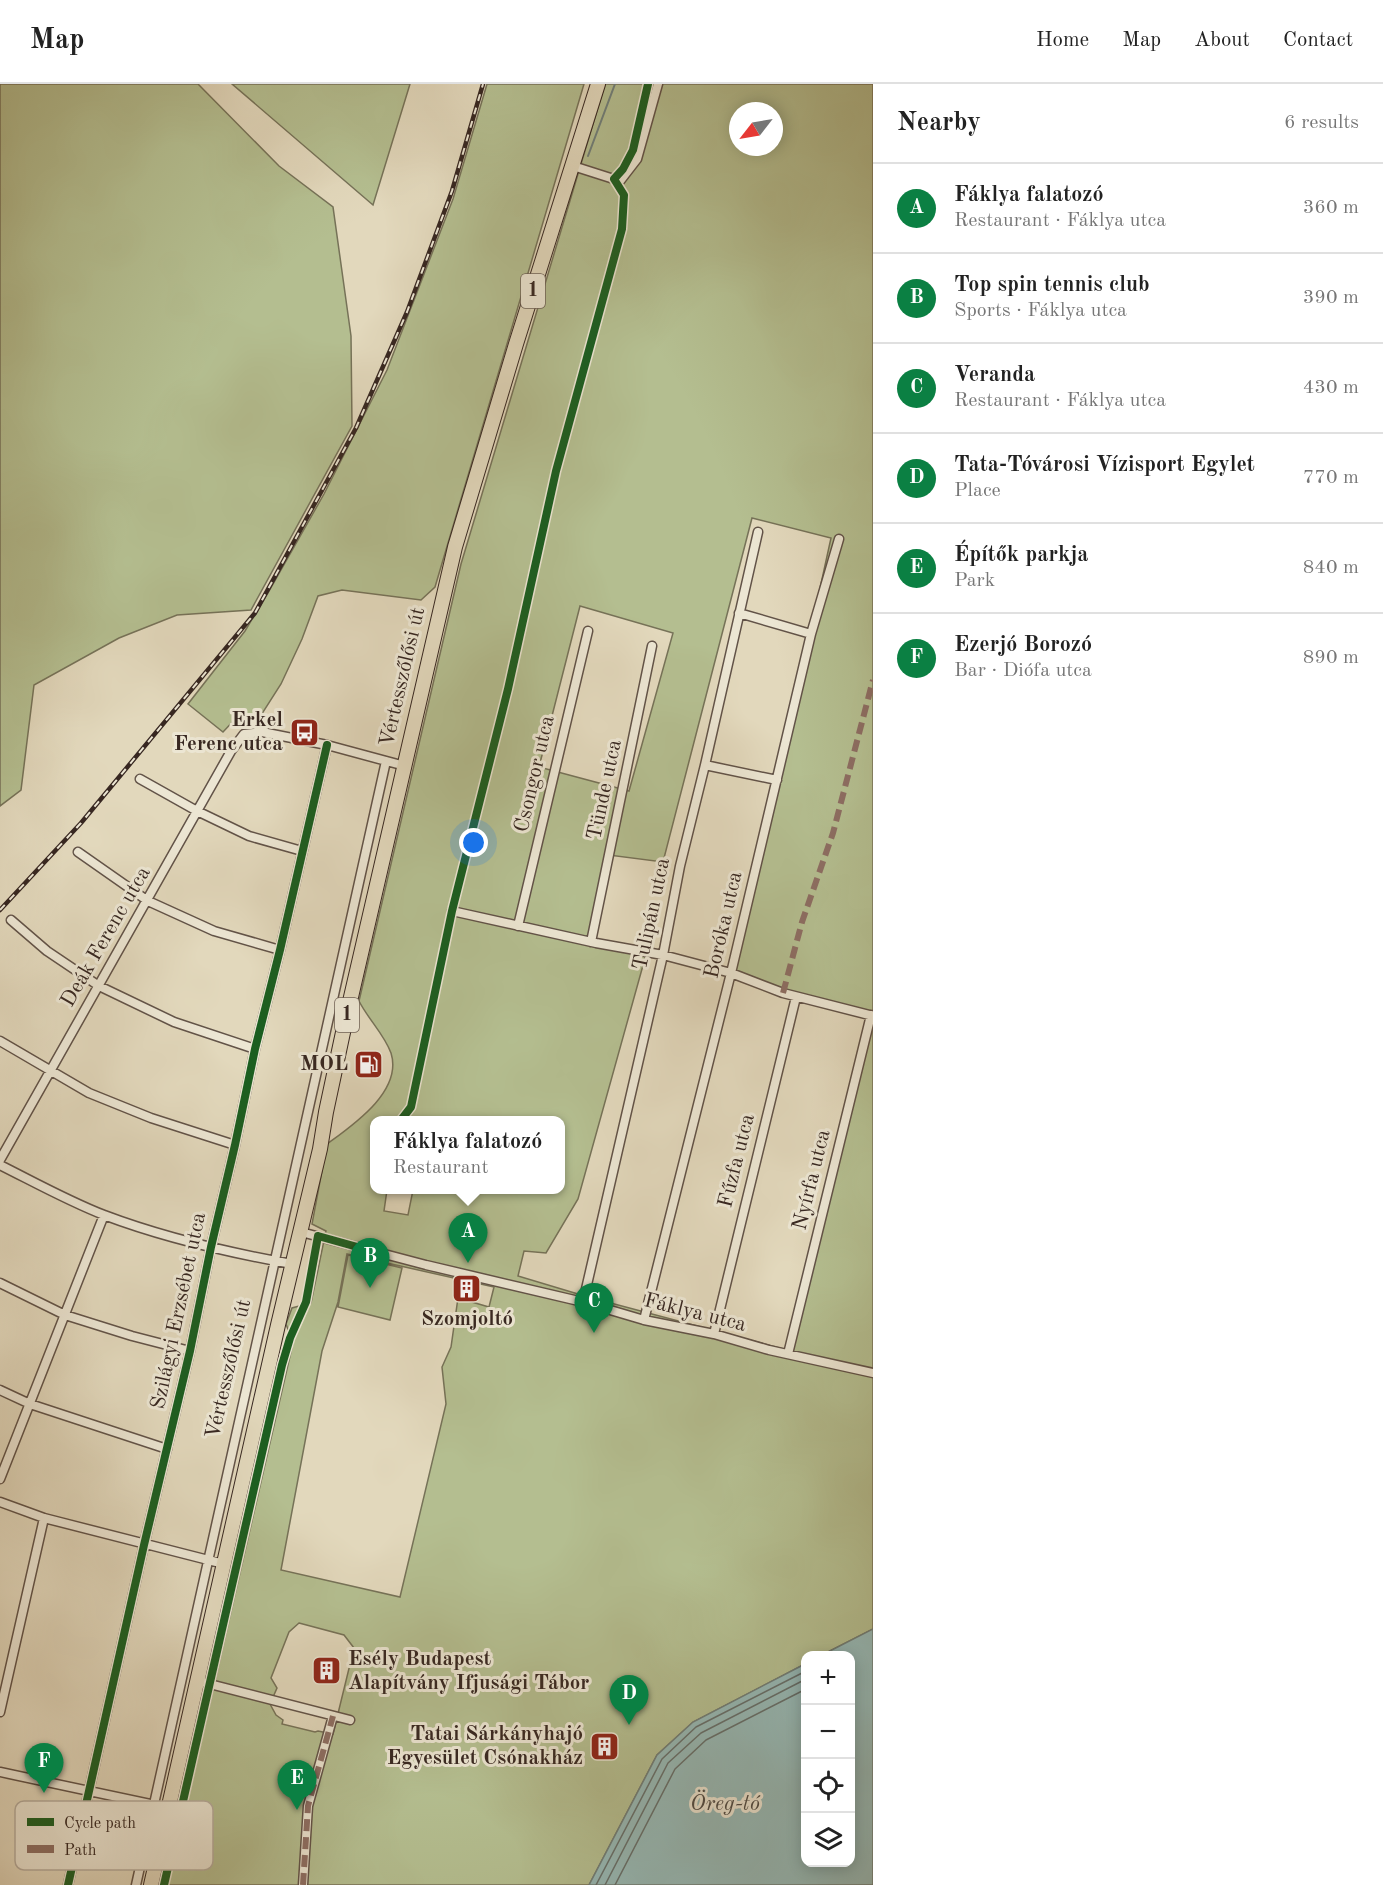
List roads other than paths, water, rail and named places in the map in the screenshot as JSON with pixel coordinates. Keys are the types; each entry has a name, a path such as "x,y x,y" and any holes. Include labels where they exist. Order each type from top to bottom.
{"main road":[{"name":"1","path":"573,166 598,84"},
{"name":"Vértesszőlősi út","path":"171,1801 320,1149 345,1023 455,547 573,166"},
{"name":"Vértesszőlősi út","path":"151,1885 155,1870"}],"street":[{"path":"573,166 620,181 637,159 658,84"},
{"name":"Tulipán utca","path":"583,1302 663,955 680,866 758,532"},
{"name":"Boróka utca","path":"644,1320 731,973 811,634 838,539"},
{"path":"739,613 811,634"},
{"name":"Csongor utca","path":"518,926 588,631"},
{"name":"Tünde utca","path":"591,942 652,646"},
{"name":"Deák Ferenc utca","path":"0,1160 231,751 244,734 262,732 327,745"},
{"path":"327,745 405,766"},
{"name":"Szilágyi Erzsébet utca","path":"86,1801 168,1449 255,1048 327,745"},
{"name":"Vértesszőlősi út","path":"154,1801 386,761"},
{"path":"705,765 777,780"},
{"path":"140,778 197,811 249,836 302,851"},
{"path":"78,852 148,901 214,931 280,950"},
{"path":"363,863 382,866"},
{"path":"452,911 591,942 663,955 731,973 763,987 796,997 872,1016"},
{"path":"11,920 47,951 99,986 174,1022 255,1048"},
{"name":"Fűzfa utca","path":"714,1334 796,997"},
{"name":"Nyírfa utca","path":"788,1354 872,1016"},
{"path":"0,1041 89,1094 151,1118 235,1145"},
{"path":"0,1165 104,1215 142,1228 292,1264"},
{"path":"0,1479 104,1215"},
{"name":"Fáklya utca","path":"301,1232 426,1265 583,1302 644,1320 714,1334 873,1373"},
{"path":"0,1283 65,1315 190,1351"},
{"path":"0,1390 30,1404 168,1449"},
{"path":"0,1502 44,1518 224,1564"},
{"path":"0,1713 44,1518"},
{"path":"198,1681 350,1720"},
{"path":"303,1885 308,1806 333,1716"},
{"path":"0,1772 138,1801"},
{"name":"Szilágyi Erzsébet utca","path":"68,1885 71,1870"},
{"name":"Vértesszőlősi út","path":"136,1885 139,1870"}],"water":[{"name":"Öreg-tó","path":"873,1629 873,1885 589,1885 657,1755 693,1722 801,1666 801,1867 855,1867 855,1651 830,1651"}],"waterway":[{"path":"588,156 615,84"}],"railway":[{"path":"0,910 81,823 255,613 356,428 407,312 452,191 483,84"}],"place":[{"name":"Erkel Ferenc utca","path":"304,732"},
{"name":"MOL","path":"369,1064"},
{"name":"Fáklya falatozó","path":"468,1263"},
{"name":"Top spin tennis club","path":"370,1288"},
{"name":"Szomjoltó","path":"467,1288"},
{"name":"Veranda","path":"594,1333"},
{"name":"Esély Budapest Alapítvány Ifjusági Tábor","path":"327,1671"},
{"name":"Tata-Tóvárosi Vízisport Egylet","path":"629,1725"},
{"name":"Tatai Sárkányhajó Egyesület Csónakház","path":"604,1746"},
{"name":"Ezerjó Borozó","path":"44,1793"},
{"name":"Építők parkja","path":"297,1810"}]}
